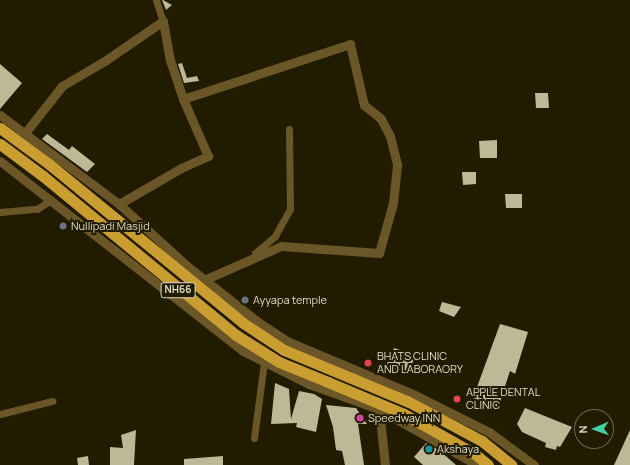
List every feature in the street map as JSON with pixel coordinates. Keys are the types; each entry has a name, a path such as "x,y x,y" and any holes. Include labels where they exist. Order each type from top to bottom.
{"highway":[{"name":"NH66","path":"0,128 49,164 243,323 284,350 409,402 482,441 512,465"},
{"name":"NH66","path":"0,144 43,176 236,336 278,362 404,414 475,454 488,465"}],"street":[{"path":"119,204 181,168 208,156 183,100 170,60 163,21 156,0"},
{"path":"25,133 62,86 106,60 163,21"},
{"path":"183,100 350,44 364,105 381,120 390,136 397,165 393,203 379,254 281,246 204,280"},
{"path":"0,115 119,204 204,280 237,307 289,342 434,404 489,432 534,465"},
{"path":"256,257 255,253 275,236 290,209 289,129"},
{"path":"0,161 243,351 309,384 379,409 476,465"},
{"path":"0,212 37,209 51,200"},
{"path":"254,438 264,362"},
{"path":"0,414 52,401"},
{"path":"379,409 384,465"}],"building":[{"path":"163,0 172,5 166,10"},
{"path":"182,63 187,78 197,76 199,81 184,83 178,64"},
{"path":"0,64 22,83 0,109"},
{"path":"535,93 548,93 549,108 536,108"},
{"path":"47,134 69,150 72,146 95,164 87,172 42,139"},
{"path":"497,140 497,158 480,158 479,141"},
{"path":"462,172 476,172 476,184 463,185"},
{"path":"505,194 522,194 522,208 506,208"},
{"path":"442,302 461,307 454,317 439,311"},
{"path":"500,324 528,332 515,374 510,371 498,408 473,398"},
{"path":"394,348 415,355 409,374 386,366"},
{"path":"275,383 289,389 291,419 299,391 314,394 322,399 316,432 296,427 297,423 271,424"},
{"path":"326,405 356,408 367,424 358,424 364,465 345,465 342,451 336,450 333,427"},
{"path":"525,408 572,427 560,447 557,446 556,450 545,447 546,443 522,432 517,424"},
{"path":"136,430 134,465 110,465 110,447 123,448 121,435"},
{"path":"630,430 630,465 614,465"},
{"name":"Akshaya","path":"426,443 439,450 456,465 423,465 414,457"},
{"path":"88,456 89,465 78,465 77,458"},
{"path":"223,456 223,465 184,465 184,459"}],"place":[{"name":"Nullipadi Masjid","path":"63,226"},
{"name":"Ayyapa temple","path":"245,300"},
{"name":"BHATS CLINIC AND LABORAORY","path":"368,363"},
{"name":"APPLE DENTAL CLINIC","path":"457,399"},
{"name":"Speedway INN","path":"360,418"},
{"name":"Akshaya","path":"429,449"}]}
